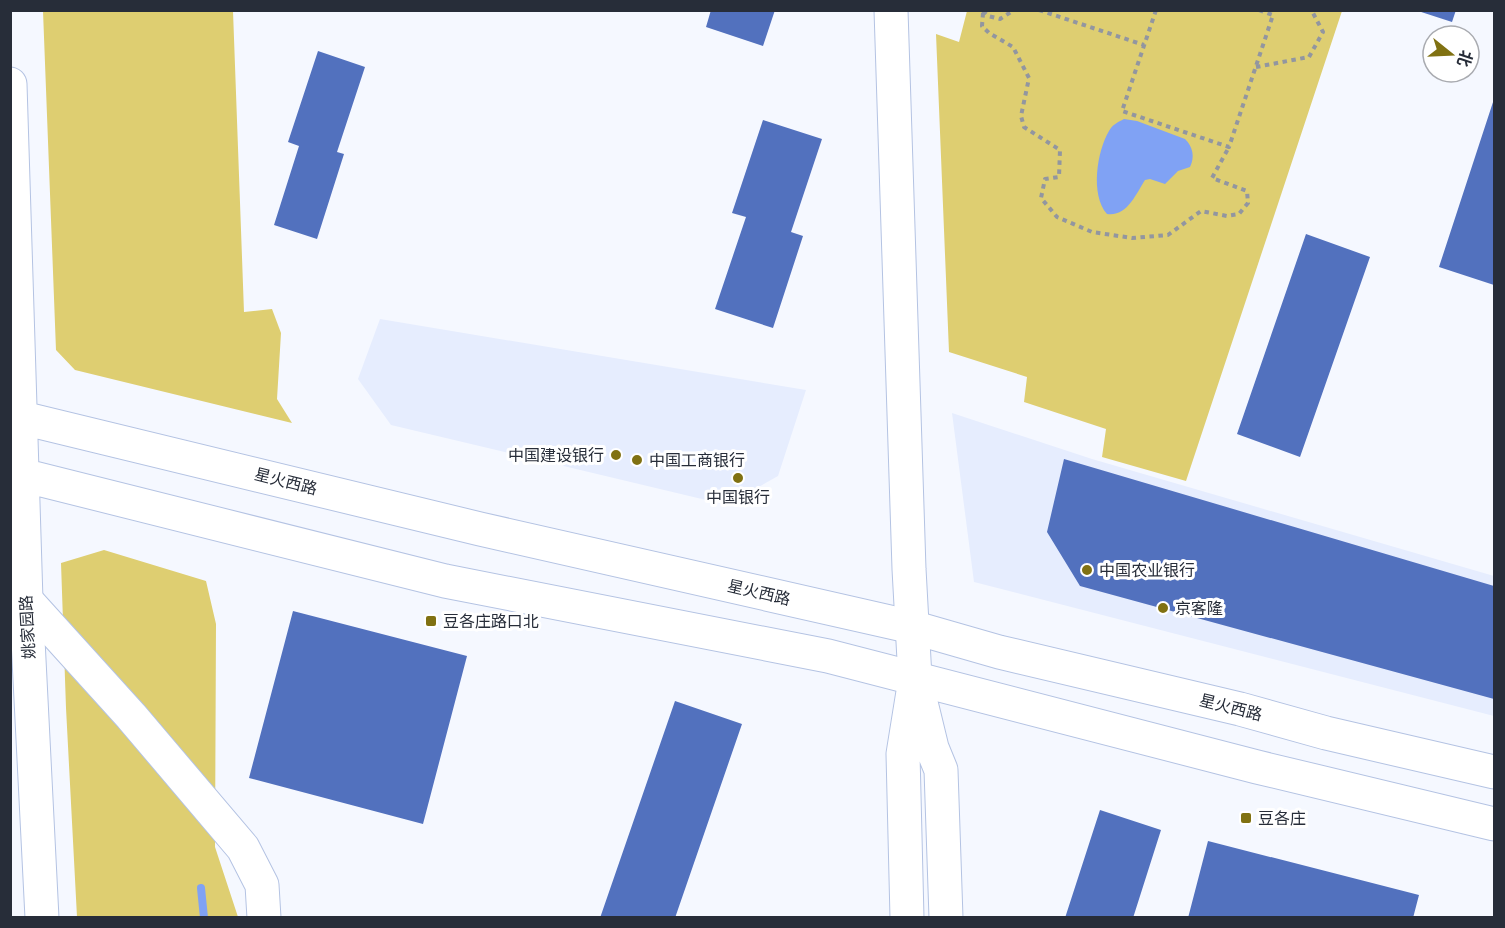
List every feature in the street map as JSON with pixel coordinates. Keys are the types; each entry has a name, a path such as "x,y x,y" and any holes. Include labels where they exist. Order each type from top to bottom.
{"main road":[{"path":"891,10 915,678 932,748 941,770 946,918"},
{"name":"姚家园路","path":"10,84 16,472 26,600 42,918"},
{"name":"星火西路","path":"16,416 492,532 912,627 999,652 1494,772"},
{"path":"16,472 445,581 828,656 1257,767 1494,824"},
{"path":"26,600 131,716 243,848 262,885 264,918"},
{"path":"907,918 903,754 915,678"}],"path":[{"path":"983,12 1000,19 1014,10"},
{"path":"1040,10 1144,45"},
{"path":"1156,10 1122,111 1229,147"},
{"path":"983,12 982,26 989,33 1013,47 1029,78 1021,116 1024,127 1060,150 1059,177 1045,179 1041,198 1057,217 1092,232 1132,238 1168,235 1201,211 1227,216 1239,214 1248,203 1247,192 1212,178 1229,147 1273,15 1259,10"},
{"path":"1256,67 1309,57 1323,32 1313,13 1314,10"}],"shaded area":[{"path":"43,11 233,11 244,312 272,309 281,333 277,399 292,423 75,370 56,350"},
{"path":"967,11 1342,11 1186,481 1102,457 1106,429 1024,402 1027,377 949,352 936,34 959,42"},
{"path":"380,319 806,390 778,476 727,505 391,425 358,379"},
{"path":"952,413 1092,459 1494,576 1494,716 974,582"},
{"path":"104,550 206,581 216,624 215,847 238,917 77,917 61,563"}],"water":[{"path":"1124,119 1137,121 1185,139 1193,156 1190,167 1178,171 1165,184 1150,179 1145,180 1125,208 1114,214 1107,214 1098,196 1099,161 1110,129"}],"building":[{"path":"711,10 775,10 763,46 706,27"},
{"path":"1415,10 1456,10 1452,22"},
{"path":"318,51 365,67 337,152 344,154 317,239 274,225 299,146 288,142"},
{"path":"1494,99 1494,285 1439,267"},
{"path":"763,120 822,139 791,232 803,236 773,328 715,309 746,217 732,213"},
{"path":"1306,234 1370,257 1300,457 1237,434"},
{"path":"1064,459 1494,586 1494,699 1080,586 1047,532"},
{"path":"293,611 467,656 423,824 249,778"},
{"path":"675,701 742,724 675,918 600,918"},
{"path":"1100,810 1161,830 1133,918 1065,918"},
{"path":"1208,841 1419,895 1413,918 1188,918"}],"waterway":[{"path":"201,888 204,918"}],"place":[{"name":"中国建设银行","path":"616,455"},
{"name":"中国工商银行","path":"637,460"},
{"name":"中国银行","path":"738,478"},
{"name":"中国农业银行","path":"1087,570"},
{"name":"京客隆","path":"1163,608"},
{"name":"豆各庄路口北","path":"431,621"},
{"name":"豆各庄","path":"1246,818"}]}
